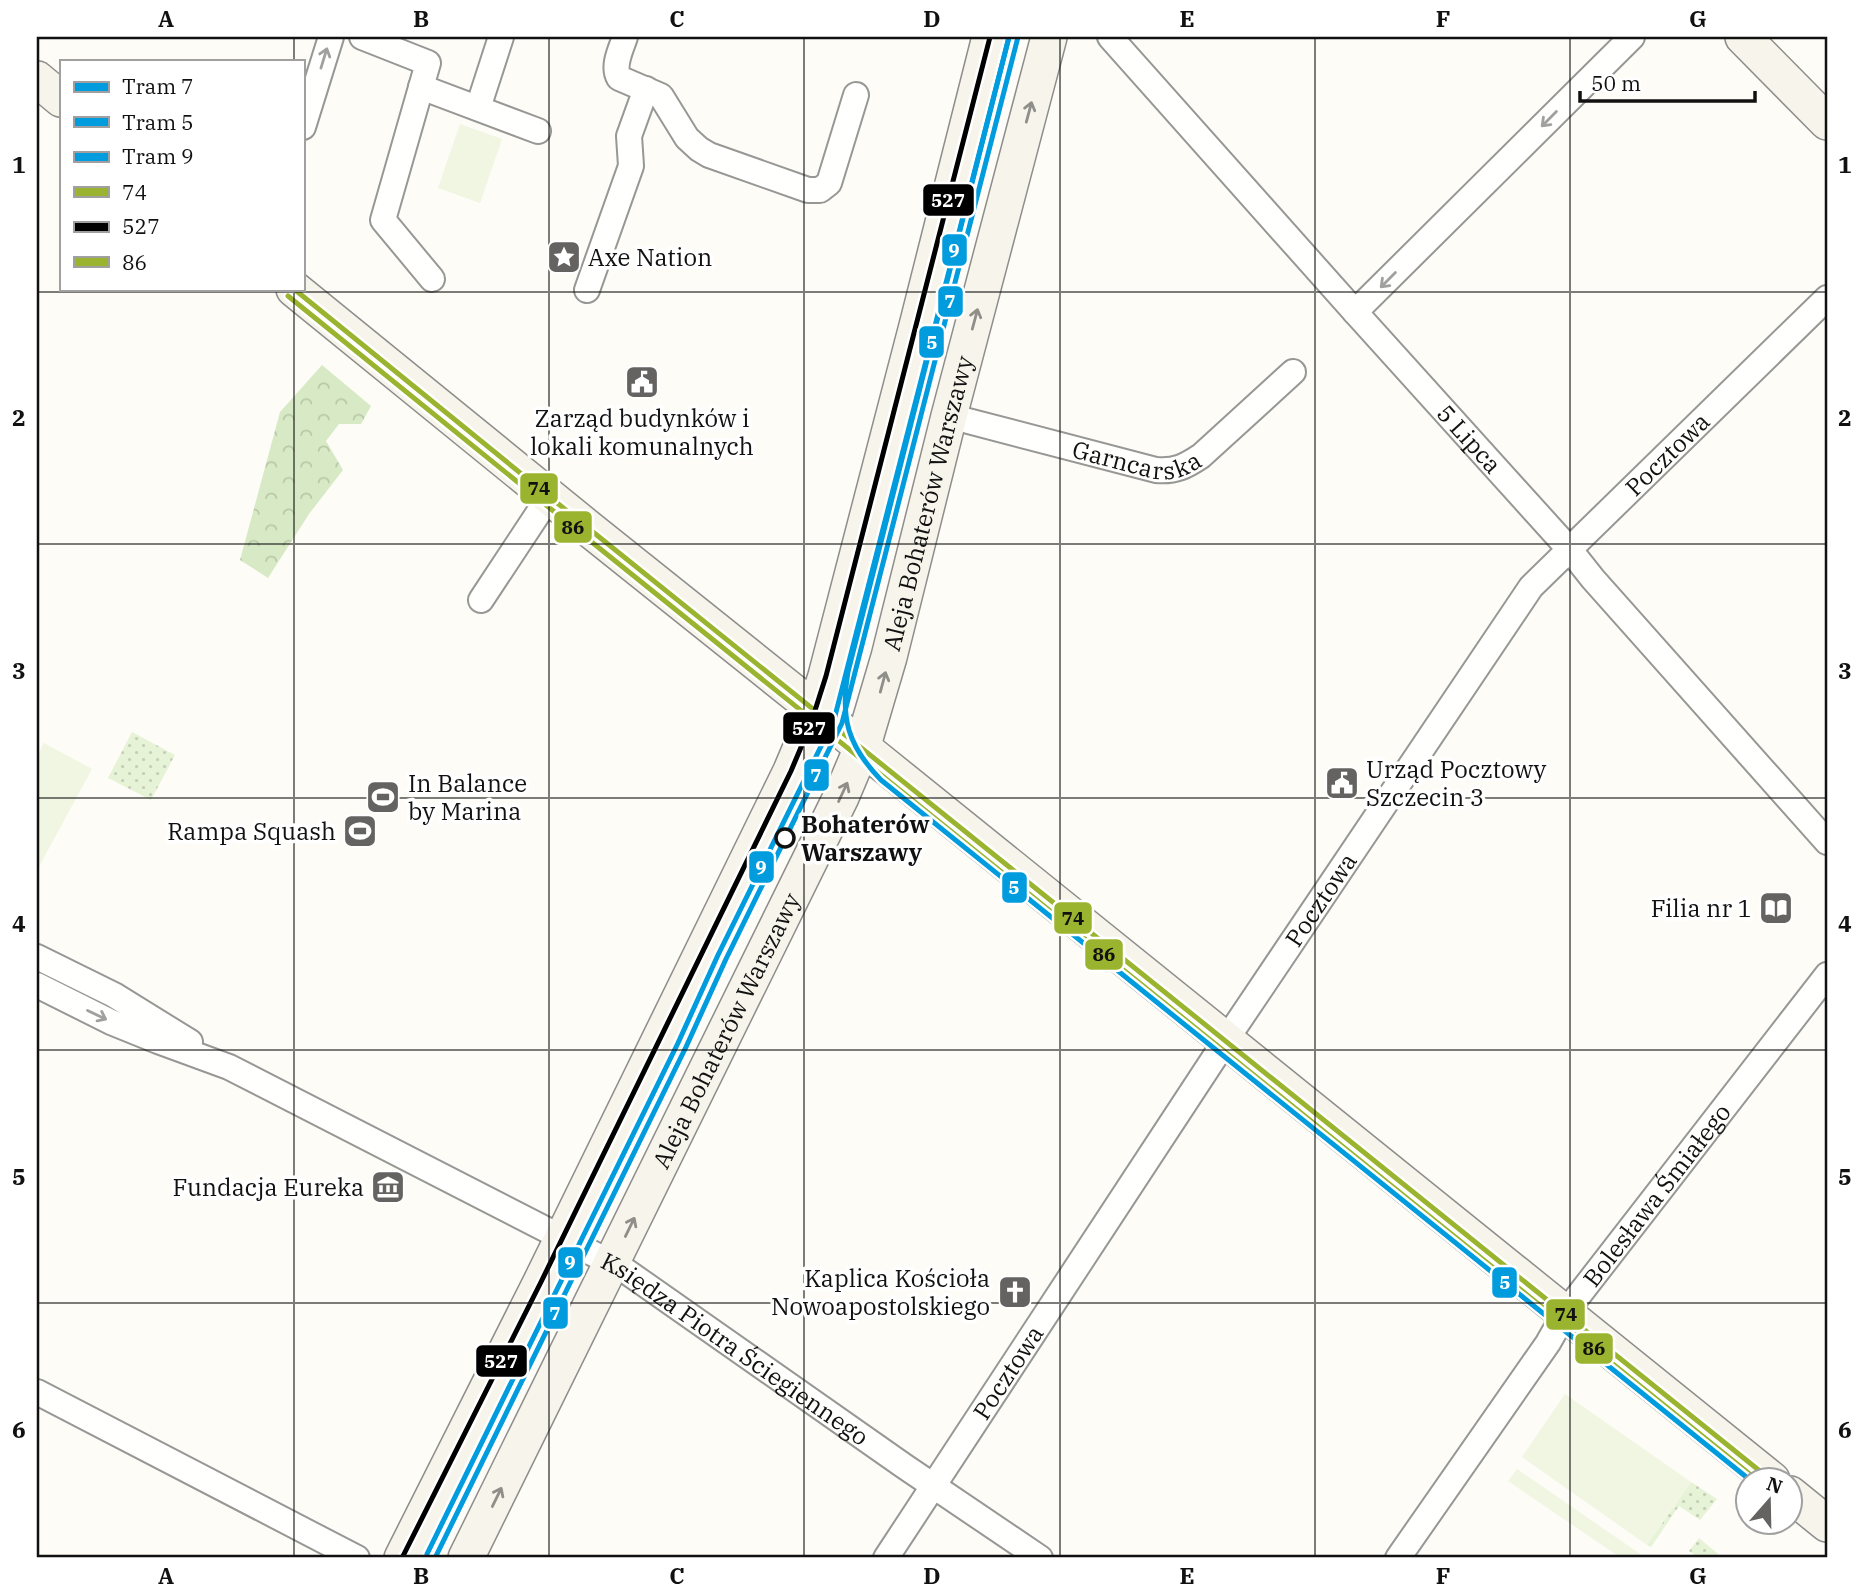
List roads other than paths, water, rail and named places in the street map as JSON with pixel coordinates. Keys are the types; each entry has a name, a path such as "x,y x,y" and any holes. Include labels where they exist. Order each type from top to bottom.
{"street":[{"path":"304,124 331,37"},
{"path":"362,37 428,63 383,220 432,279"},
{"path":"478,108 501,37"},
{"path":"625,37 616,73 623,80 664,98 682,131 699,149 709,155 813,191 820,190 829,183 856,94"},
{"path":"402,1558 791,771 816,711 990,37"},
{"name":"5 Lipca","path":"1110,37 1570,550 1601,589 1827,842"},
{"path":"1355,312 1632,37"},
{"path":"1743,37 1827,122"},
{"name":"Aleja Bohaterów Warszawy","path":"466,1558 841,797 862,747 889,657 949,416 1049,41"},
{"path":"37,79 60,98"},
{"path":"421,87 538,131"},
{"path":"587,290 631,166 629,136 646,89"},
{"path":"295,290 1756,1466"},
{"name":"Pocztowa","path":"886,1558 1226,1040 1525,596 1549,569 1827,298"},
{"name":"Garncarska","path":"949,416 1156,470 1172,471 1201,456 1293,372"},
{"path":"481,600 550,497"},
{"name":"Księdza Piotra Ściegiennego","path":"37,957 114,995 229,1067 613,1263 1040,1558"},
{"name":"Bolesława Śmiałego","path":"1398,1558 1548,1343 1565,1313 1827,975"},
{"name":"Księdza Piotra Ściegiennego","path":"37,985 111,1022 229,1067"},
{"path":"37,1392 357,1558"},
{"path":"1804,1505 1827,1524"}],"tram line":[{"name":"5","path":"1009,37 848,672 846,717 854,743 881,780 1734,1467"},
{"name":"9","path":"427,1554 834,720 1009,37"},
{"name":"7","path":"435,1558 842,723 1018,37"}],"place":[{"name":"Axe Nation","path":"564,257"},
{"name":"Zarząd budynków i lokali komunalnych","path":"642,382"},
{"name":"Urząd Pocztowy Szczecin 3","path":"1342,783"},
{"name":"In Balance by Marina","path":"383,797"},
{"name":"Rampa Squash","path":"360,831"},
{"name":"Bohaterów Warszawy","path":"785,838"},
{"name":"Filia nr 1","path":"1776,908"},
{"name":"Fundacja Eureka","path":"388,1187"},
{"name":"Kaplica Kościoła Nowoapostolskiego","path":"1015,1292"}]}
